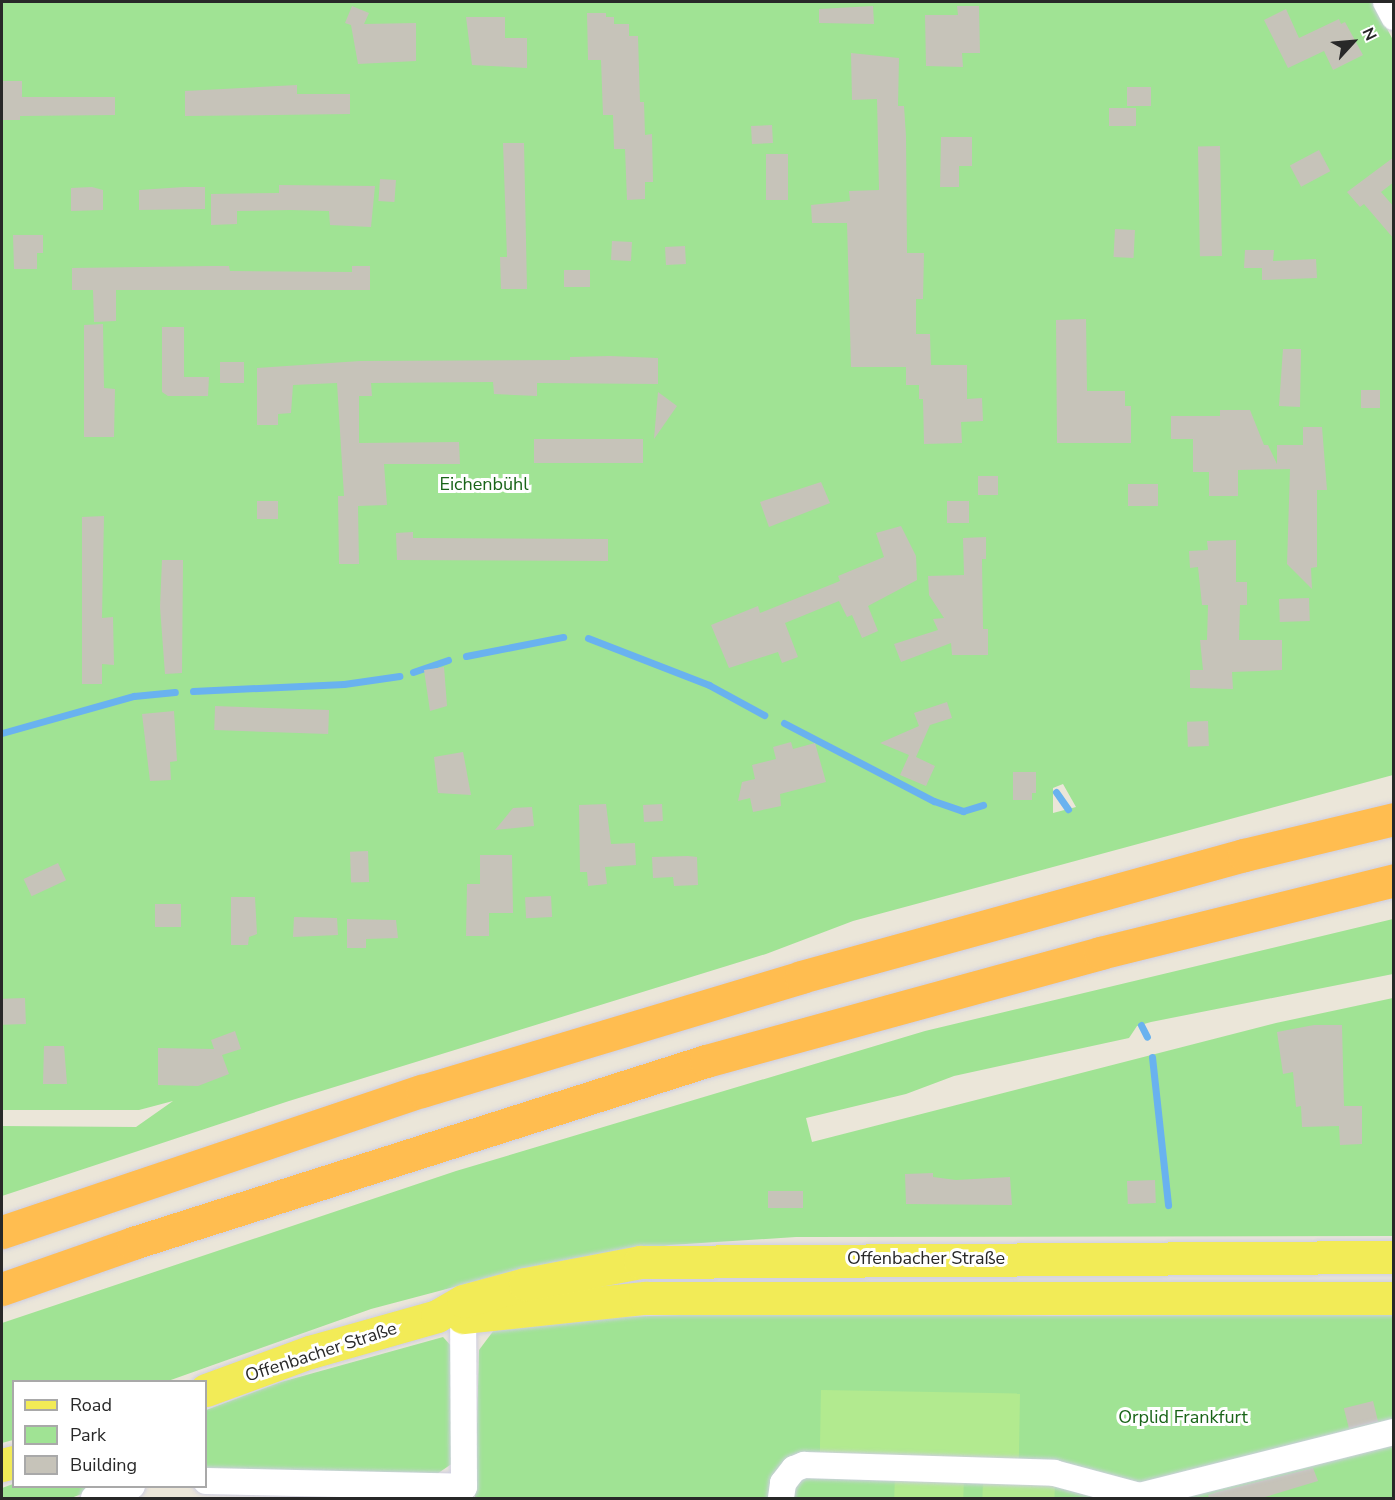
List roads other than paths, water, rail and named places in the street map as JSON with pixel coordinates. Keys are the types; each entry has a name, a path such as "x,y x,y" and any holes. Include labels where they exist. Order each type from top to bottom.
{"highway":[{"path":"1244,855 1394,797"},
{"path":"2,1232 422,1091 801,977 1244,855 1394,819"},
{"path":"2,1289 133,1242 706,1061 1100,953 1394,880"}],"main road":[{"name":"Offenbacher Straße","path":"207,1390 310,1352 578,1273 687,1259 1394,1257"},
{"name":"Offenbacher Straße","path":"454,1311 645,1298 1394,1298"}],"street":[{"path":"1386,2 1394,16"},
{"path":"207,1481 465,1493 454,1311"},
{"path":"781,1498 783,1483 794,1469 804,1465 1054,1473 1139,1496 1394,1432"},
{"path":"94,1498 126,1488"}],"waterway":[{"path":"466,656 563,637"},
{"path":"588,638 709,685 764,715"},
{"path":"413,672 448,660"},
{"path":"193,691 344,684 399,676"},
{"path":"2,733 134,696 175,692"},
{"path":"784,723 934,801 963,811 983,805"},
{"path":"1056,792 1068,809"},
{"path":"1141,1025 1147,1037"},
{"path":"1152,1057 1168,1205"}],"park label":[{"name":"Eichenbühl","path":"484,484"},
{"name":"Orplid Frankfurt","path":"1183,1417"}]}
